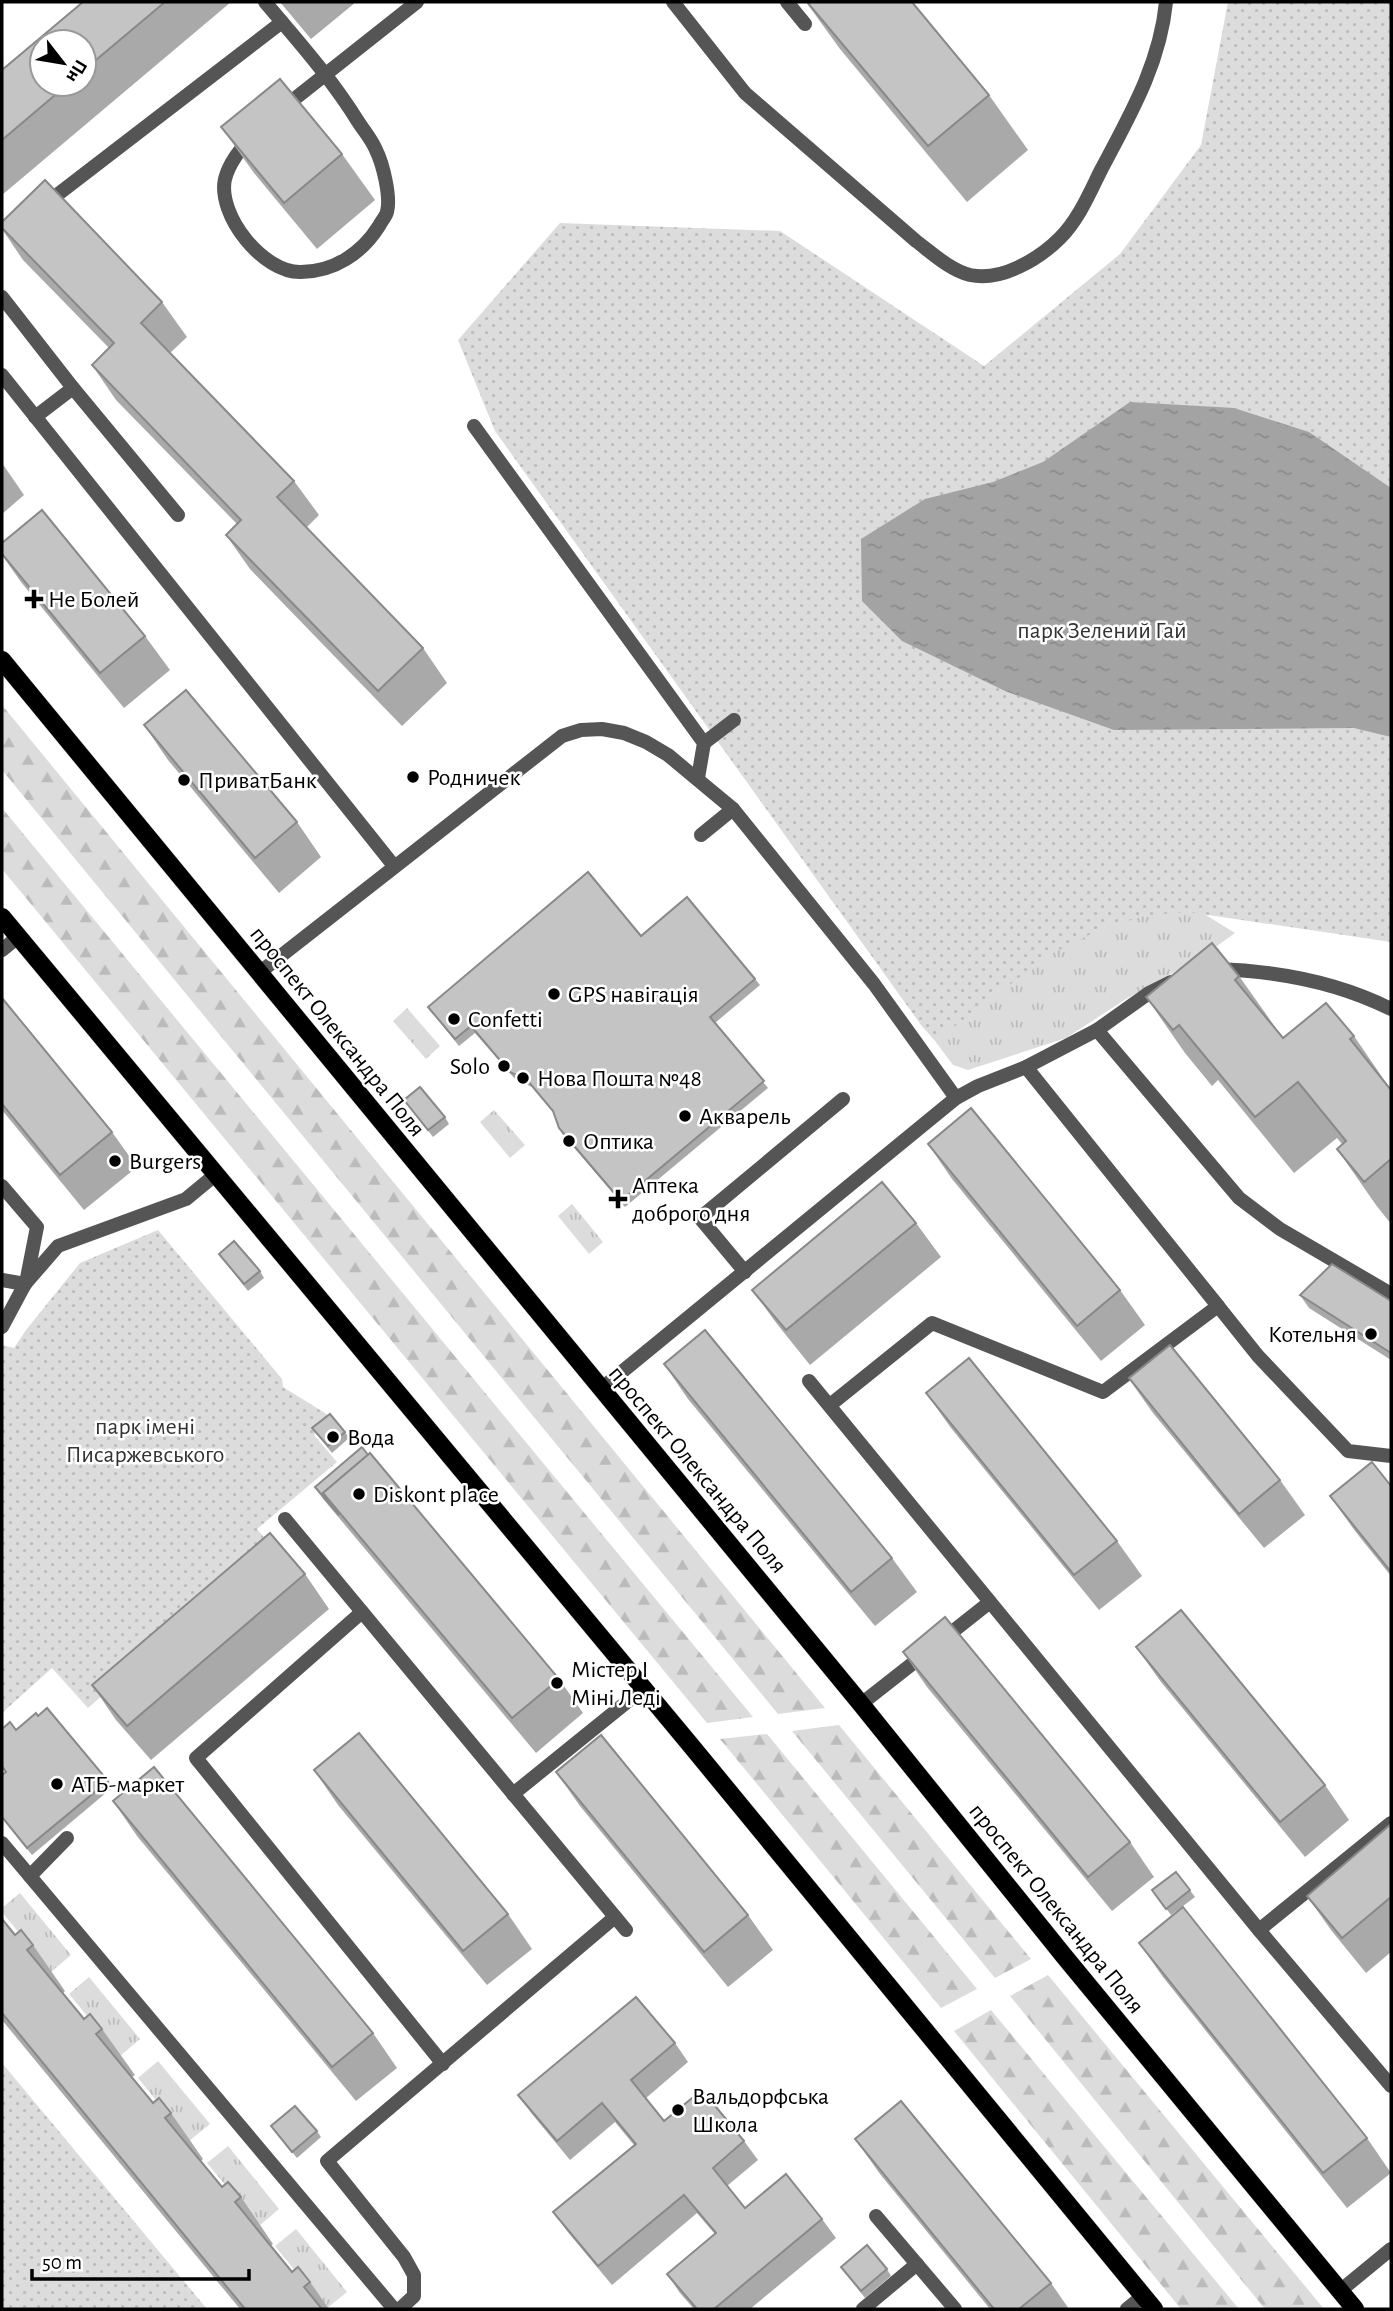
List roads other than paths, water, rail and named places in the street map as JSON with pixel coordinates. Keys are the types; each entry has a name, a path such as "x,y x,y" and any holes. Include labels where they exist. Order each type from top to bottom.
{"main road":[{"name":"проспект Олександра Поля","path":"2,660 1355,2309"},
{"path":"2,917 1148,2303"}],"lane":[{"path":"265,2 327,75 377,150 386,185 387,212 370,239 350,258 327,268 300,272 281,269 258,253 240,232 225,202 225,179 237,153 268,119 327,75 417,2"},
{"path":"673,2 745,93 916,241 946,264 971,275 1001,274 1035,260 1062,237 1080,211 1146,85 1164,23 1167,2"},
{"path":"787,2 805,24"},
{"path":"34,213 282,22"},
{"path":"2,297 178,515"},
{"path":"2,375 394,866"},
{"path":"35,417 73,388"},
{"path":"474,426 704,743"},
{"path":"698,778 704,743 734,720"},
{"path":"259,973 562,736 582,730 602,729 635,737 668,755 733,809 874,984 956,1098"},
{"path":"701,835 733,809"},
{"path":"2,950 18,937"},
{"path":"1200,971 1213,968 1255,970 1291,976 1326,984 1391,1009"},
{"path":"601,1389 956,1098 1026,1067 1097,1030 1149,993 1181,977"},
{"path":"1097,1030 1239,1198 1289,1235 1391,1294"},
{"path":"1026,1067 1258,1356 1348,1451 1391,1456"},
{"path":"745,1272 700,1218 843,1099"},
{"path":"2,1327 25,1284 58,1246 186,1199 215,1175"},
{"path":"2,1186 37,1227 25,1284"},
{"path":"2,1280 25,1284"},
{"path":"830,1405 932,1323 1103,1392 1218,1306"},
{"path":"809,1381 1259,1930 1391,2086"},
{"path":"285,1519 626,1930"},
{"path":"861,1704 990,1602"},
{"path":"362,1612 196,1758 443,2064"},
{"path":"513,1794 643,1689"},
{"path":"1259,1930 1391,1823"},
{"path":"30,1876 67,1838"},
{"path":"2,1843 394,2309"},
{"path":"400,2309 414,2296 414,2275 404,2257 327,2161 615,1917"},
{"path":"876,2216 955,2309"},
{"path":"1340,2291 1391,2249"},
{"path":"863,2309 917,2264"},
{"path":"1127,2309 1148,2303"}],"water":[{"path":"1130,402 1234,408 1309,432 1391,488 1391,737 1354,728 1114,730 1005,691 902,641 862,601 861,539 925,499 993,482 1043,462"}],"place":[{"name":"Не Болей","path":"34,599"},
{"name":"Родничек","path":"413,777"},
{"name":"ПриватБанк","path":"184,780"},
{"name":"GPS навігація","path":"554,994"},
{"name":"Confetti","path":"454,1019"},
{"name":"Solo","path":"504,1066"},
{"name":"Нова Пошта №48","path":"523,1078"},
{"name":"Акварель","path":"685,1116"},
{"name":"Оптика","path":"569,1141"},
{"name":"Burgers","path":"115,1161"},
{"name":"Аптека доброго дня","path":"618,1199"},
{"name":"Котельня","path":"1371,1334"},
{"name":"Вода","path":"333,1437"},
{"name":"Diskont place","path":"359,1494"},
{"name":"Містер І Міні Леді","path":"557,1683"},
{"name":"АТБ-маркет","path":"57,1784"},
{"name":"Вальдорфська Школа","path":"678,2110"}],"park label":[{"name":"парк Зелений Гай","path":"1102,630"},
{"name":"парк імені Писаржевського","path":"145,1440"}]}
